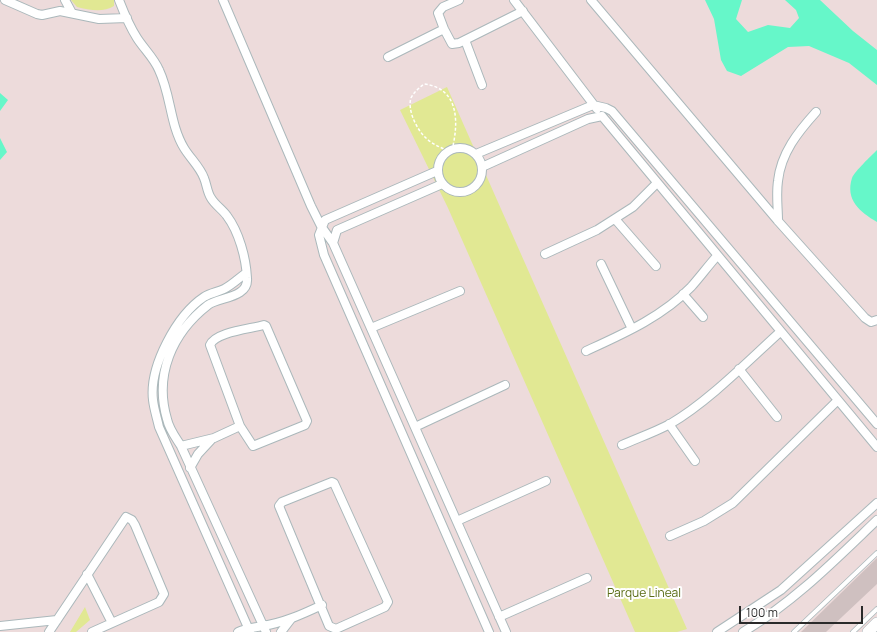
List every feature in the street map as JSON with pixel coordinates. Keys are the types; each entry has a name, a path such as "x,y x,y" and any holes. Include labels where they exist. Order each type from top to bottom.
{"street":[{"path":"5,0 42,15 60,11 100,19 127,18"},
{"path":"65,0 72,13"},
{"path":"119,0 137,38 160,72 178,135 184,147 203,174 211,199 228,216 234,228 246,263 247,283 243,290 235,296 214,302 193,319 180,335 164,367 162,381 167,421 180,446 264,629"},
{"path":"223,0 311,206 321,226 333,243 506,632"},
{"path":"459,0 443,7 438,13 450,44 455,44 465,40 523,11"},
{"path":"514,0 596,105 602,116 656,184 877,447"},
{"path":"591,0 778,221 864,318 871,322 877,320"},
{"path":"388,57 444,29"},
{"path":"465,40 482,85"},
{"path":"476,154 593,105 612,111 877,424"},
{"path":"778,221 778,181 784,154 804,125 816,112"},
{"path":"482,167 588,119 602,116"},
{"path":"462,148 476,154 482,167 482,175 474,187 468,191 454,192 442,184 437,171 438,163 450,150 462,148"},
{"path":"437,171 325,220 321,226 319,235 324,254 490,632"},
{"path":"333,243 337,230 442,184"},
{"path":"545,254 597,230 615,219 633,207 656,184"},
{"path":"615,219 656,266"},
{"path":"586,351 632,329 661,312 683,294 717,256"},
{"path":"601,264 632,329"},
{"path":"246,273 230,285 206,296 179,324 169,338 161,356 155,376 153,399 159,427 249,630"},
{"path":"230,285 235,296"},
{"path":"749,295 760,285"},
{"path":"371,328 460,291"},
{"path":"683,294 703,317"},
{"path":"206,296 214,302"},
{"path":"264,325 307,421 304,425 254,446 251,445 240,426 210,348 211,343 220,335 264,325"},
{"path":"622,445 669,424 692,409 780,332"},
{"path":"739,369 778,417"},
{"path":"415,427 505,385"},
{"path":"670,536 704,521 733,503 838,400"},
{"path":"159,427 167,421"},
{"path":"669,424 695,461"},
{"path":"180,446 214,438 240,426"},
{"path":"190,468 198,454 214,438"},
{"path":"422,479 436,473"},
{"path":"457,521 546,481"},
{"path":"333,482 388,602 385,607 336,629 329,626 322,605 279,506 282,502 333,482"},
{"path":"195,507 206,502"},
{"path":"718,632 781,590 877,502"},
{"path":"49,632 126,517 132,520 164,594 159,602 92,632"},
{"path":"743,632 764,619 800,592 877,520"},
{"path":"824,551 833,561"},
{"path":"87,574 112,623"},
{"path":"499,616 587,578"},
{"path":"238,632 264,629 322,605"},
{"path":"281,632 291,619"},
{"path":"0,626 57,620"},
{"path":"868,632 877,623"}],"lane":[{"path":"794,632 877,554"},
{"path":"853,632 877,609"}],"path":[{"path":"424,84 435,85 446,93 453,107 457,121 450,150 426,138 419,131 412,115 411,100 416,90 424,84"}],"green space":[{"path":"71,0 114,0 114,6 105,10 91,10 77,7"},
{"name":"Parque Lineal","path":"447,87 687,629 677,632 635,632 448,208 400,110"},
{"path":"85,607 90,620 76,632 70,632"}],"shaded area":[{"path":"705,0 742,0 736,19 748,32 768,25 790,28 799,18 796,10 785,0 820,0 853,31 877,50 877,85 849,63 809,46 788,47 741,76 727,71 721,60 714,19"},
{"path":"0,93 8,100 0,111"},
{"path":"0,138 7,152 0,160"},
{"path":"877,150 877,222 865,214 852,199 850,186 854,175"}],"building":[{"path":"877,558 877,584 826,632 801,632"}]}
